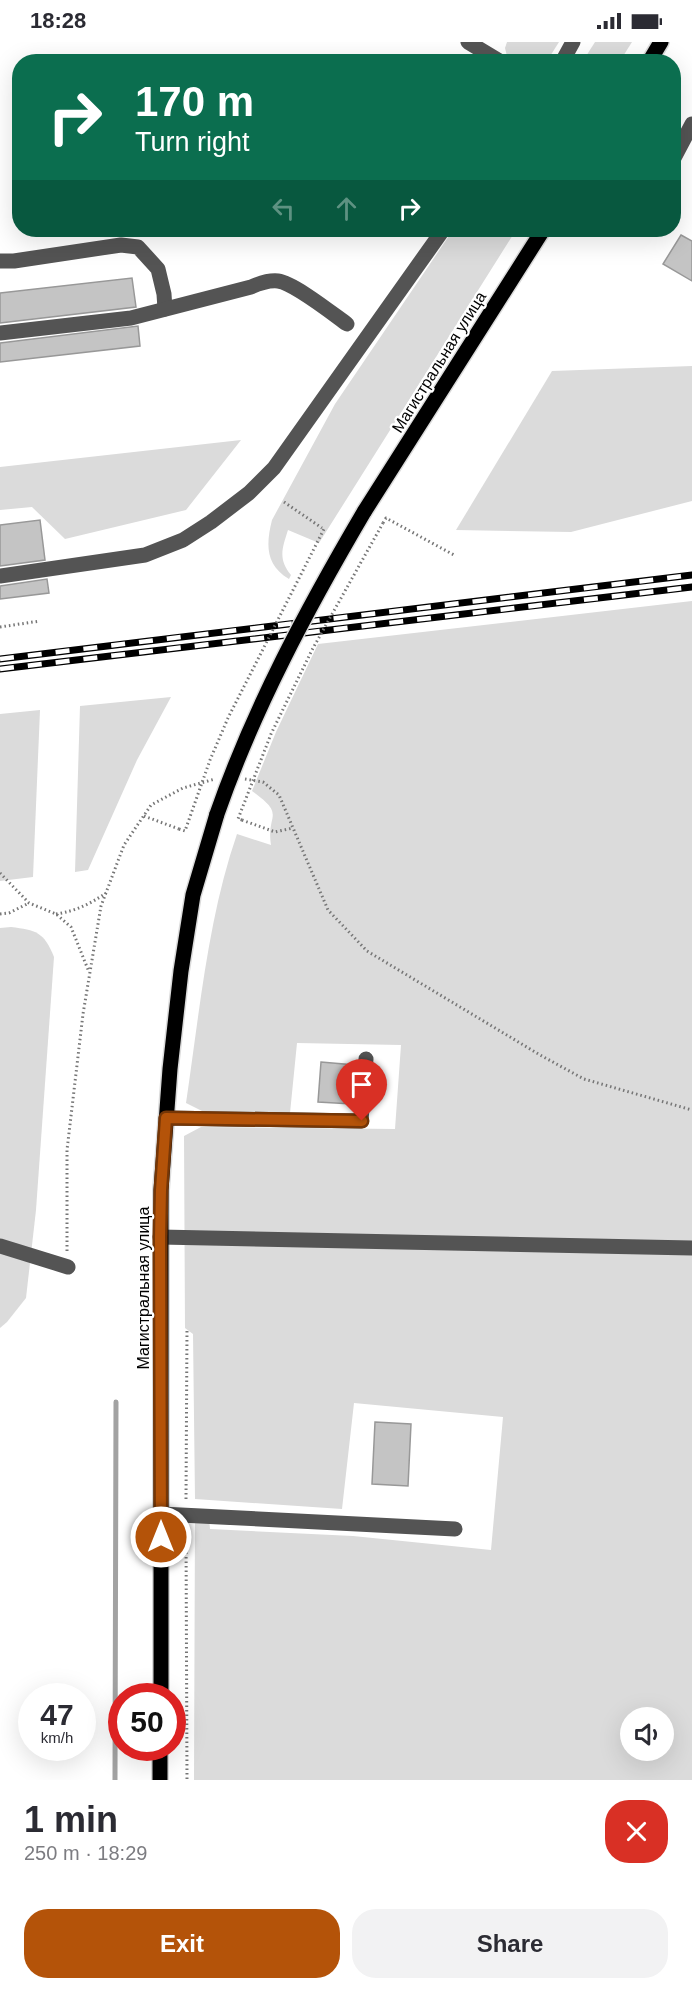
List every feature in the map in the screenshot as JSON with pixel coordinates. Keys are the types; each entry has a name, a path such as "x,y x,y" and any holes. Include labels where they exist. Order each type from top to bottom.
{"main road":[{"name":"Магистральная улица","path":"160,1683 161,1190 181,971 194,895 216,814 237,757 296,633 364,512 539,237"},
{"path":"160,1761 160,1780"}],"street":[{"path":"468,42 488,54"},
{"path":"681,145 692,124"},
{"path":"0,576 145,555 183,540 249,493 274,468 438,237"},
{"path":"0,261 14,261 122,245 138,247 158,269 165,309"},
{"path":"0,333 131,318 251,287 264,281 281,281 317,302 347,324"},
{"path":"166,1118 362,1121 366,1059"},
{"path":"160,1237 692,1248"},
{"path":"0,1246 68,1267"},
{"path":"161,1514 455,1529"}],"path":[{"path":"144,816 185,831 210,760 228,718 324,529 284,502"},
{"path":"293,828 275,832 238,819 271,734 312,650 382,523 386,518 454,555"},
{"path":"0,627 40,621"},
{"path":"68,1267 67,1150 83,1014 106,893 124,845 151,805 183,788 224,776"},
{"path":"244,779 263,782 279,795 328,910 367,951 520,1044 584,1079 692,1110"},
{"path":"0,873 29,903 56,914 71,927 90,974"},
{"path":"56,914 80,909 106,893"},
{"path":"0,914 9,914 29,903"},
{"path":"187,1780 188,1328"}],"shaded area":[{"path":"507,42 559,42 551,54 506,54"},
{"path":"595,42 632,42 624,54 587,54"},
{"path":"448,237 512,237 319,543 288,530 282,554 284,564 291,575 289,579 271,561 268,546 272,520 335,404"},
{"path":"692,366 692,501 571,532 456,530 552,371"},
{"path":"241,440 186,510 65,539 32,507 0,510 0,467"},
{"path":"692,601 692,1780 194,1780 195,1517 209,1518 210,1529 353,1536 491,1550 503,1417 354,1403 342,1509 195,1499 193,1334 185,1328 184,1136 201,1127 395,1129 401,1045 297,1043 290,1113 202,1111 186,1103 212,933 227,866 237,834 271,845 272,811 263,799 252,791 276,732 318,644"},
{"path":"171,697 137,760 88,870 75,872 80,706"},
{"path":"40,710 33,877 0,881 0,714"},
{"path":"0,928 27,929 43,937 54,957 36,1210 26,1298 0,1328"}],"building":[{"path":"681,235 692,241 692,281 663,264"},
{"path":"132,278 136,307 0,323 0,293"},
{"path":"138,326 140,346 0,362 0,343"},
{"path":"40,520 45,560 0,566 0,525"},
{"path":"47,579 49,593 0,599 0,586"},
{"path":"321,1062 355,1065 352,1104 318,1102"},
{"path":"375,1422 411,1424 408,1486 372,1484"}],"waterway":[{"path":"115,1780 116,1402"}],"railway":[{"path":"0,659 692,575"},
{"path":"0,669 692,587"}],"route":[{"path":"161,1537 160,1237 166,1118 362,1121"}]}
